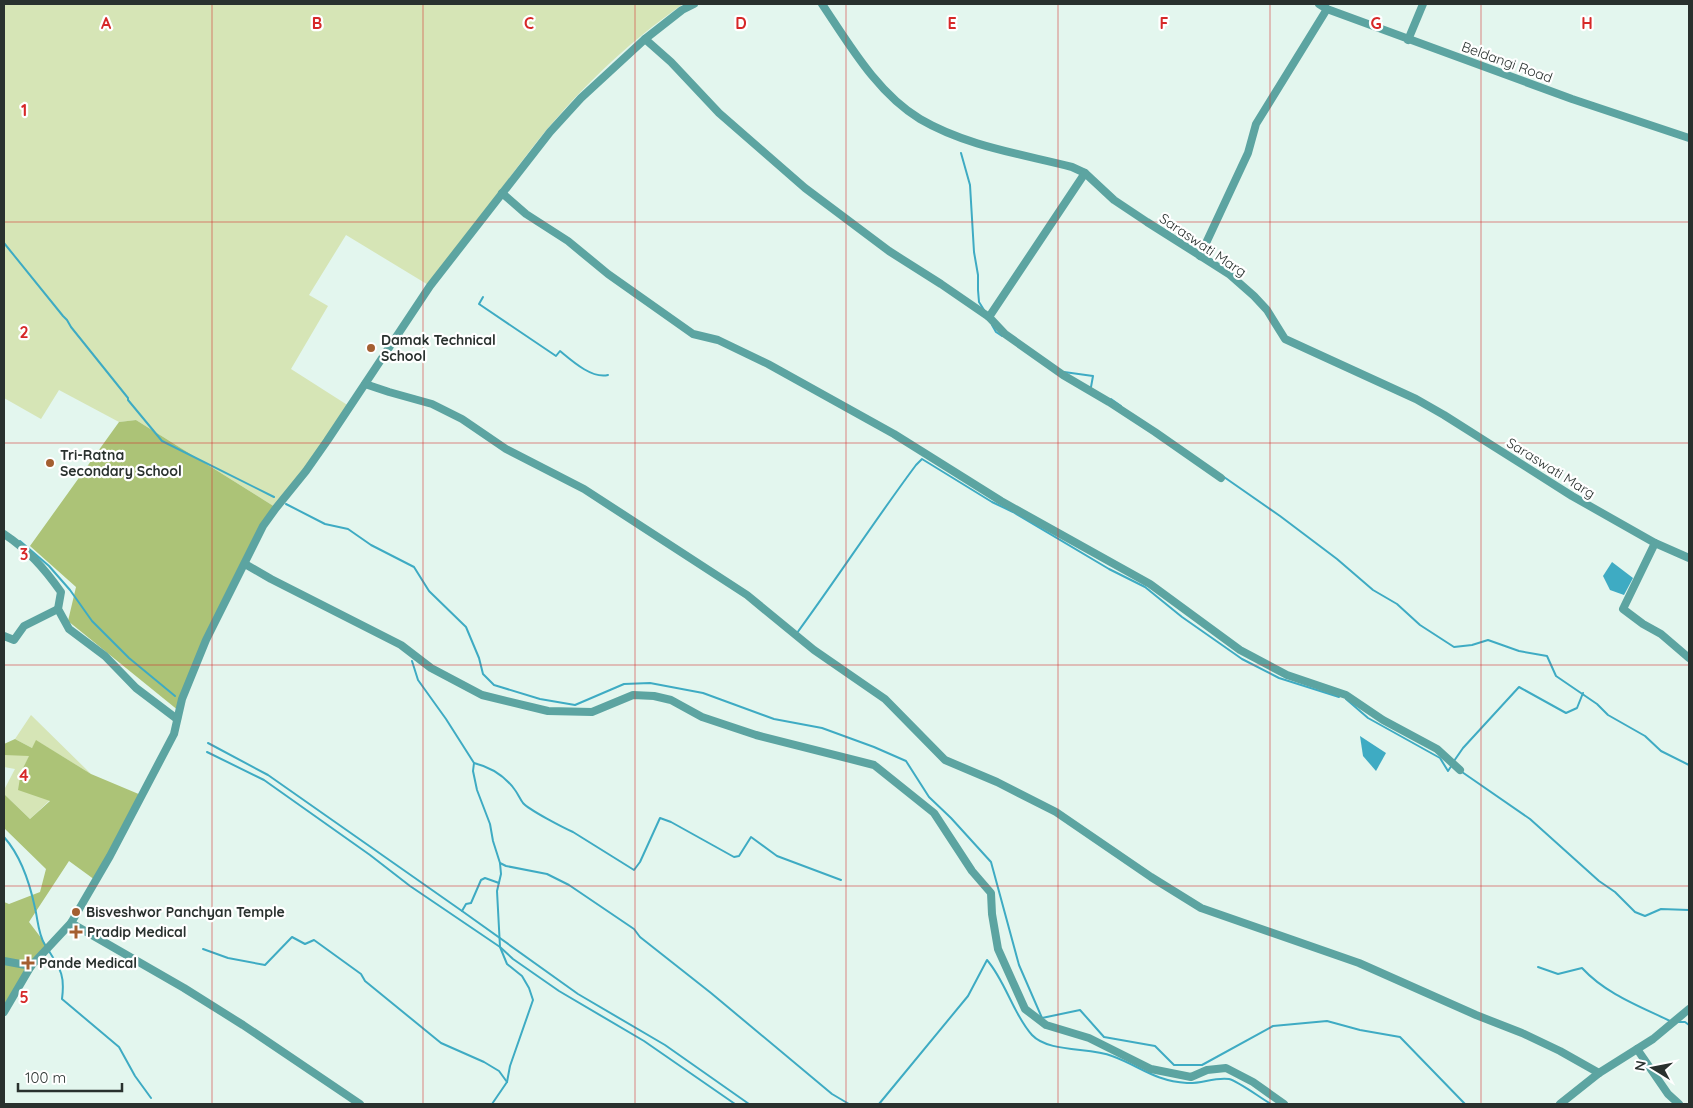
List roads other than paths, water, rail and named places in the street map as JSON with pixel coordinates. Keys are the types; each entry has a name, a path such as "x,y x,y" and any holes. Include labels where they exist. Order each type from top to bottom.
{"street":[{"path":"4,1012 31,966 71,923 110,856 174,734 182,699 206,640 263,526 306,471 425,293 562,118 645,39 682,10 694,4"},
{"name":"Saraswati Marg","path":"822,4 857,56 875,78 890,95 919,118 972,142 1072,167 1085,173 1114,200 1229,274 1267,310 1285,339 1416,399 1572,496 1655,543 1689,558"},
{"name":"Beldangi Road","path":"1320,4 1327,9 1408,40 1572,99 1689,138"},
{"path":"1408,40 1423,4"},
{"path":"1200,256 1248,153 1256,124 1327,9"},
{"path":"645,39 671,62 719,113 805,188 889,251 989,317 1004,334 1034,355 1155,432 1221,478"},
{"path":"989,317 1085,173"},
{"path":"502,193 526,214 568,241 608,274 692,334 718,340 768,364 900,437 1001,501 1150,584 1240,650 1287,675 1346,695 1383,720 1437,749 1460,770"},
{"path":"365,384 432,404 462,419 506,449 584,489 747,595 814,650 885,699 945,760 997,782 1056,812 1152,878 1201,908 1359,963 1476,1015 1522,1033 1560,1051 1599,1073"},
{"path":"4,534 40,564 61,592 58,609 69,629 105,656 136,688 177,719"},
{"path":"1655,543 1623,609 1643,624 1661,634 1689,658"},
{"path":"245,564 402,645 431,668 482,695 548,711 592,712 633,695 654,696 671,700 702,717 756,735 874,765 934,813 972,871 992,893 992,914 998,949 1025,1008 1046,1025 1089,1038 1151,1069 1191,1077 1207,1070 1226,1068 1253,1082 1284,1104"},
{"path":"4,636 14,640 24,626 58,609"},
{"path":"71,923 243,1024 360,1104"},
{"path":"4,961 31,966"},
{"path":"1560,1104 1599,1073 1653,1040 1689,1009"},
{"path":"1637,1049 1668,1094 1679,1104"}],"water":[{"path":"1612,562 1633,578 1624,595 1610,590 1603,576"},
{"path":"1360,736 1386,753 1376,771 1363,756"}],"waterway":[{"path":"961,153 970,185 979,302 984,310"},
{"path":"4,243 162,441 274,497"},
{"path":"483,297 479,304 556,356 560,351 589,372 602,376 608,375"},
{"path":"992,325 996,332 1002,336"},
{"path":"1064,372 1093,376 1091,387"},
{"path":"1111,399 1121,406"},
{"path":"797,633 922,459 992,502 1013,512 1109,569 1145,587 1182,617 1242,659 1279,678 1339,697"},
{"path":"1224,477 1337,559 1373,590 1397,604 1420,625 1454,647 1472,645 1488,640 1519,651 1547,656 1556,676 1597,704 1608,715 1645,736 1661,751 1689,765"},
{"path":"286,504 325,524 348,529 371,545 414,567 429,591 466,627 479,658 483,674 494,685 540,699 575,705 624,684 650,683 703,693 774,719 822,728 906,761 929,797 991,862 1019,965 1042,1018 1080,1010 1104,1037 1155,1046 1174,1065 1202,1065 1273,1026 1327,1021 1360,1030 1400,1037 1465,1104"},
{"path":"20,541 49,566 70,590 92,621 129,658 175,696"},
{"path":"412,661 418,680 474,763 473,771 477,790 490,824 500,863 501,874 497,891 500,947 507,964 522,976 533,1000 510,1066 507,1082 492,1104"},
{"path":"1454,761 1463,748 1519,687 1566,713 1577,708 1583,693"},
{"path":"1346,699 1368,718 1440,758 1448,771 1452,765"},
{"path":"208,743 268,775 462,911 466,904 471,903 481,880 485,878 499,883"},
{"path":"207,752 264,780 559,991 644,1041 735,1104"},
{"path":"474,763 502,776 511,785 523,803 532,810 573,832 634,870 640,862 660,818 671,822 734,857 739,856 751,837 777,856 841,880"},
{"path":"1462,772 1530,819 1599,881 1615,892 1635,912 1645,916 1661,909 1689,910"},
{"path":"4,837 15,852 24,870 45,945"},
{"path":"500,863 506,866 547,874 569,885 634,929 640,937 711,993 832,1094 849,1104"},
{"path":"462,911 578,994 665,1045 749,1104"},
{"path":"203,949 228,958 265,965 292,937 305,944 314,940 361,974 365,981 441,1043 484,1062 499,1071 507,1082"},
{"path":"49,951 57,963 61,974 63,984 62,999 119,1047 135,1076 151,1098"},
{"path":"879,1104 968,996 987,960 994,969 1025,1027 1039,1041 1059,1047 1103,1053 1156,1076 1175,1082 1192,1083 1218,1079 1233,1080 1271,1104"},
{"path":"1538,967 1558,974 1582,968 1612,992 1670,1021"},
{"path":"1677,1022 1685,1022 1689,1025"}],"place":[{"name":"Damak Technical School","path":"371,348"},
{"name":"Tri-Ratna Secondary School","path":"50,463"},
{"name":"Bisveshwor Panchyan Temple","path":"76,912"},
{"name":"Pradip Medical","path":"76,932"},
{"name":"Pande Medical","path":"28,963"}]}
